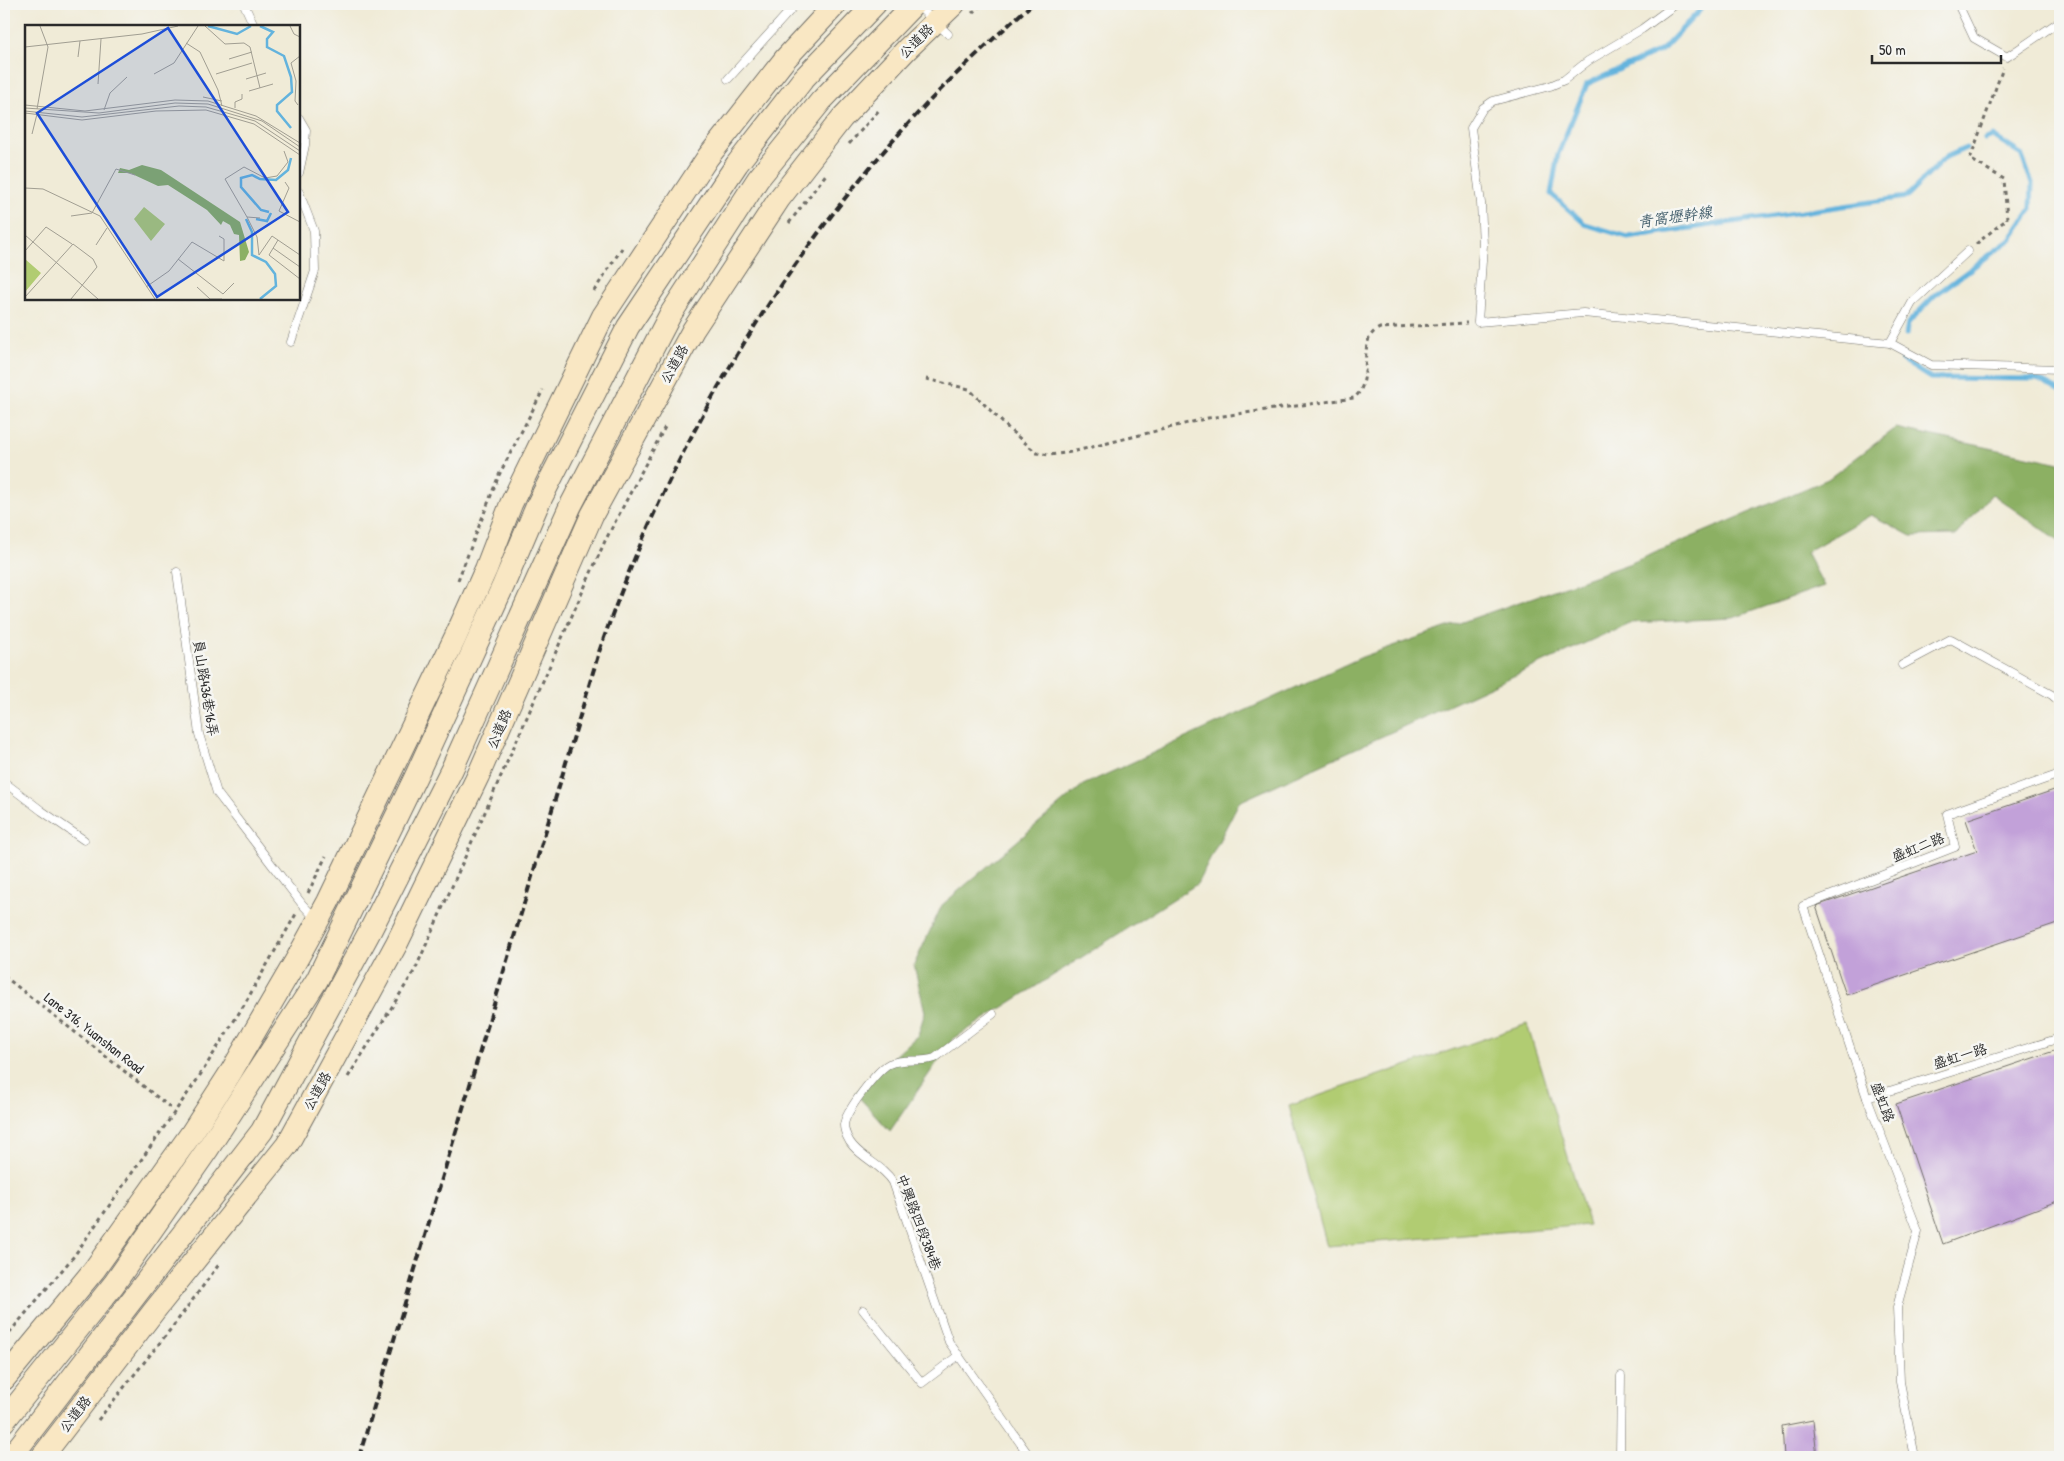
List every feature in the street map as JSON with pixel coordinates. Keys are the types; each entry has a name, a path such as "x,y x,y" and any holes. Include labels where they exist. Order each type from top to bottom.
{"street":[{"path":"4,1421 114,1284 207,1150 240,1079 310,912 455,638 486,569 511,504 603,316 708,157 785,59 836,4"},
{"path":"4,1379 94,1270 191,1134 240,1079 317,980 416,776 503,586 537,506 628,327 743,156 804,78 875,4"},
{"name":"公道路","path":"11,1457 262,1131 370,931 452,769 570,507 670,315 758,179 821,101 914,4"},
{"name":"公道路","path":"42,1457 154,1311 287,1145 397,943 478,776 592,515 693,330 780,199 842,118 942,28 954,4"},
{"path":"207,1150 221,1110 240,1079"},
{"path":"191,1134 221,1110"}],"lane":[{"path":"244,4 254,25"},
{"path":"728,79 796,4"},
{"path":"914,4 942,28"},
{"path":"1676,4 1642,29 1588,61 1564,80 1550,86 1493,100 1483,108 1472,128 1481,203 1483,245 1478,322 1583,314 1890,343 1931,365 2060,369"},
{"path":"1958,4 1974,38 2007,57 2060,21"},
{"path":"300,120 306,130 306,145 300,169"},
{"path":"291,342 315,271 314,230 300,195"},
{"path":"1890,343 1912,302 1968,251"},
{"name":"員山路436巷16弄","path":"177,572 199,734 216,793 310,912"},
{"path":"1902,666 1950,639 2052,695 2060,702"},
{"name":"盛虹二路","path":"1803,906 1955,847 1947,814 2060,774"},
{"path":"4,782 84,840"},
{"name":"盛虹路","path":"1803,906 1867,1098 1918,1230 1897,1307 1900,1382 1915,1457"},
{"name":"中興路四段384巷","path":"993,1014 935,1058 888,1065 877,1074 848,1113 844,1125 846,1134 853,1146 888,1173 893,1182 949,1342 1030,1457"},
{"name":"盛虹一路","path":"1867,1098 2060,1038"},
{"path":"863,1310 922,1383 959,1355"},
{"path":"1620,1457 1621,1376"}],"path":[{"path":"1968,251 2007,219 2004,179 1970,159 2007,57"},
{"path":"593,292 625,244"},
{"path":"926,379 969,389 1023,443 1037,453 1049,455 1072,452 1208,418 1354,398 1365,379 1367,341 1375,330 1380,328 1478,322"},
{"path":"456,585 499,475 544,388"},
{"path":"4,1339 74,1256 198,1080 244,1005 310,912 328,853"},
{"name":"Lane 316, Yuanshan Road","path":"4,976 170,1108"}],"green space":[{"path":"1896,428 2060,463 2060,542 1992,494 1956,535 1911,536 1871,515 1806,552 1824,586 1733,618 1629,623 1239,802 1197,884 953,1039 890,1131 855,1093 918,1035 925,1012 914,965 942,905 1083,785 1362,657 1631,563 1828,479"},
{"path":"1527,1024 1589,1225 1327,1246 1289,1106"}],"building":[{"path":"2060,788 2060,922 1846,995 1816,906 1977,851 1966,820"},
{"path":"2060,1049 2060,1200 1943,1244 1896,1104"},
{"path":"1813,1420 1817,1457 1784,1457 1782,1426"}],"waterway":[{"name":"青窩壢幹線","path":"1703,4 1700,10 1662,50 1587,84 1558,154 1551,194 1585,224 1628,237 1906,197 1946,157 1966,148"},
{"name":"青窩壢幹線","path":"1906,334 1908,323 1934,296 2010,240 2031,209 2032,183 2021,154 1993,136 1985,139"},
{"name":"青窩壢幹線","path":"1902,360 1930,378 2037,379 2060,391"}],"railway":[{"path":"359,1457 599,652 626,580 656,509 726,373 767,307 810,244 857,183 907,125 937,93 1032,4"}]}
